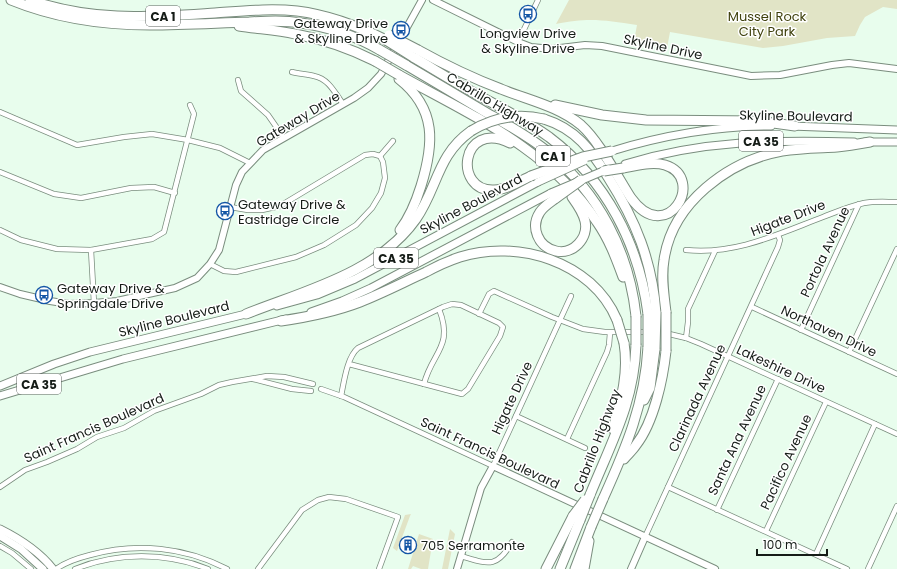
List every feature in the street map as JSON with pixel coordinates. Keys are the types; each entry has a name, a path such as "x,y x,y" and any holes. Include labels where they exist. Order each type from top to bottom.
{"highway":[{"name":"Cabrillo Highway","path":"11,0 34,9 63,17 94,22 150,25 279,21 309,24 347,35 380,50 528,137 548,152 569,171 595,202 610,228 625,265 636,316 636,345 628,401 622,420 604,459 590,495 576,518"},
{"name":"CA 1","path":"30,0 80,13 126,18 264,10 320,13 349,19 416,54"},
{"path":"216,22 294,34 344,47 509,137 543,161 576,194 598,223 613,252 634,305"},
{"name":"Cabrillo Highway","path":"416,54 536,128 564,150 586,171 610,203 629,239 641,277 652,314 652,348 644,386 629,438 591,527 575,569"},
{"path":"416,54 560,111 581,125 594,141 633,201 644,212 653,216 671,212 679,204 683,193 683,186 679,175 672,168 666,165 658,164 622,167 604,171"},
{"path":"366,263 388,244 406,221 418,195 429,153 429,129 424,111 411,89 398,76"},
{"path":"515,94 582,111 631,119 666,121 758,121 796,126"},
{"path":"246,314 329,282 366,263 387,250 409,227 423,206 447,155 457,142 486,123 503,118 525,116 554,122 567,129 586,145 622,199 636,226 646,254 653,283 652,314"},
{"path":"543,161 507,142 493,138 478,142 472,148 468,156 466,167 474,183 484,189 491,190 500,189 535,179 583,157 612,151"},
{"path":"619,464 637,444 650,418 661,382 666,350 666,312 663,271 665,255 669,240 684,213 712,184 740,166 758,158 773,153 792,150 843,146 870,142"},
{"path":"552,170 576,202 585,223 584,235 575,247 565,251 558,251 548,248 540,241 536,232 538,215 554,196 581,180"},
{"path":"281,321 314,316 338,310 374,296 455,259 477,253 500,251 518,252 539,256 554,261 571,269 598,291 608,303 624,343 626,362 623,388 604,459"},
{"path":"546,569 576,518"},
{"path":"560,569 576,518"},
{"path":"584,569 591,527"}],"main road":[{"name":"Skyline Boulevard","path":"612,151 652,140 693,132 745,127 796,126 897,130"},
{"name":"Skyline Boulevard","path":"622,167 679,150 733,143 779,141 897,142"},
{"path":"581,180 604,171"},
{"name":"Skyline Boulevard","path":"0,386 54,364 90,352 304,299 355,279 535,179"},
{"name":"Skyline Boulevard","path":"0,396 123,359 281,321 312,312 357,295 554,196"},
{"path":"0,529 30,546 55,569"},
{"path":"0,536 21,549 43,569"}],"street":[{"name":"Gateway Drive","path":"0,287 50,302 69,304 94,303 117,301 175,288 197,278 210,264 219,250 237,182 242,172 263,150 368,88 381,74 422,0"},
{"name":"Skyline Drive","path":"433,0 531,47 545,49 585,45 606,47 751,76 780,75 849,63 897,69"},
{"path":"518,42 538,0"},
{"path":"292,72 323,79 331,86 343,104"},
{"path":"238,80 241,91 268,115 284,138"},
{"path":"0,230 21,240 57,250 91,250 152,239 164,232 194,114 190,106"},
{"path":"0,112 77,145 152,134 188,140 220,148 250,163"},
{"path":"380,156 393,141"},
{"path":"210,264 224,272 236,272 296,257 324,245 356,225 372,208 381,193 385,178 383,162 380,156 373,154 365,155 280,206 262,210 248,210 230,207"},
{"path":"0,172 54,194 81,198 131,188 154,187 175,193"},
{"name":"Higate Drive","path":"686,250 715,251 745,246 859,204 897,202"},
{"name":"Portola Avenue","path":"801,330 859,204"},
{"name":"Clarinada Avenue","path":"631,569 728,356 752,307 778,247 780,240 778,235"},
{"path":"849,352 897,249"},
{"path":"91,250 94,303"},
{"path":"686,338 688,309 715,251"},
{"name":"Lakeshire Drive","path":"479,314 489,294 494,291 583,329 610,332 652,332 686,338 897,434"},
{"name":"Higate Drive","path":"493,466 571,296"},
{"path":"341,396 349,364 353,352 360,346 439,309 449,305 458,304 499,323 502,325 503,329 464,393 459,394 349,364"},
{"name":"Northaven Drive","path":"752,307 897,374"},
{"path":"424,384 444,342 444,326 439,309"},
{"path":"567,439 607,352 610,332"},
{"name":"Saint Francis Boulevard","path":"0,487 25,470 77,449 97,437 124,428 154,411 195,397 219,385 245,379 274,376 313,384"},
{"name":"Saint Francis Boulevard","path":"245,379 260,380 300,391 312,391"},
{"name":"Santa Ana Avenue","path":"716,510 778,379"},
{"name":"Saint Francis Boulevard","path":"321,389 341,396 715,569"},
{"name":"Pacifico Avenue","path":"766,531 826,402"},
{"path":"516,416 585,448"},
{"path":"816,554 875,424"},
{"path":"457,569 481,489 493,466"},
{"path":"668,487 847,569"},
{"path":"258,569 302,510 318,500 333,497 349,499 398,517 379,569"},
{"path":"868,569 897,506"},
{"path":"461,556 484,563 495,562 503,556 512,542"},
{"path":"0,546 12,553 31,569"},
{"path":"55,569 70,562 95,554 122,548 143,548 187,553 209,560 228,569"},
{"path":"74,569 103,560 137,556 154,556 178,560 208,569"}],"green space":[{"name":"Mussel Rock City Park","path":"569,0 897,0 897,9 883,7 865,17 855,36 827,38 763,48 670,32 667,48 634,41 637,25 596,20 578,20 556,24"},
{"path":"411,514 397,551 393,548 405,515"},
{"path":"450,529 455,534 448,569 442,569"},
{"path":"419,534 433,539 428,569 421,569 413,566 411,569 408,569"}],"place":[{"name":"Longview Drive & Skyline Drive","path":"528,14"},
{"name":"Gateway Drive & Skyline Drive","path":"401,30"},
{"name":"Gateway Drive & Eastridge Circle","path":"225,211"},
{"name":"Gateway Drive & Springdale Drive","path":"44,295"},
{"name":"705 Serramonte","path":"408,545"}]}
